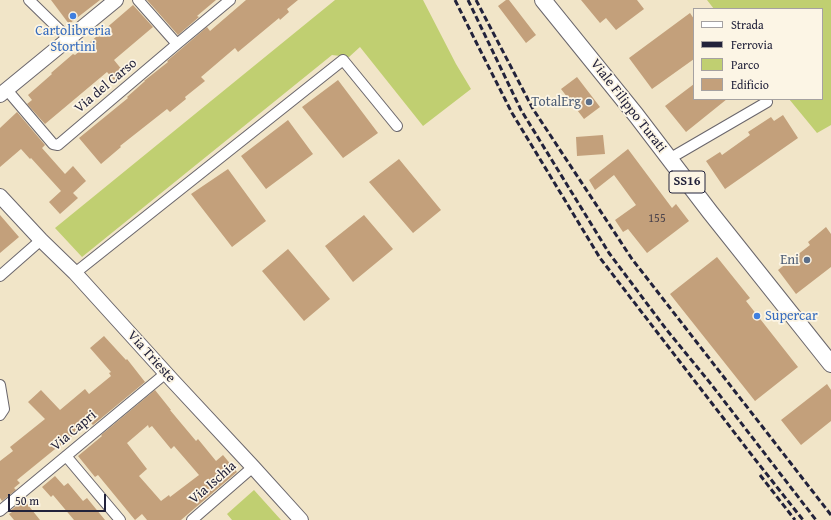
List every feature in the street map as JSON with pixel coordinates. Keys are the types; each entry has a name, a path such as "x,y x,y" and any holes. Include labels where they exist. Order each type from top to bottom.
{"main road":[{"name":"Viale Filippo Turati","path":"543,0 636,115 710,212 831,364"}],"street":[{"path":"29,0 69,39"},
{"path":"4,93 116,0"},
{"path":"138,0 177,44"},
{"name":"Via del Carso","path":"4,93 53,144 58,144 230,0"},
{"path":"75,273 343,60 397,126"},
{"path":"669,159 767,102"},
{"name":"Via Trieste","path":"0,196 41,240 75,273 301,520"},
{"path":"0,276 41,240"},
{"name":"Via Capri","path":"0,511 166,373"},
{"path":"0,385 4,409 0,415"},
{"path":"66,456 120,520"},
{"name":"Via Ischia","path":"192,520 253,467"}],"green space":[{"path":"335,0 423,0 456,64 471,89 423,126 360,47 349,57 332,55 82,257 55,228"},
{"path":"707,0 831,0 831,125 817,133 790,100 823,100 823,8 713,8"},
{"path":"254,490 281,520 232,520 227,514"}],"building":[{"path":"51,0 100,0 69,24"},
{"path":"147,0 216,0 178,35"},
{"path":"246,0 298,0 287,9 289,12 280,20 279,18 238,52 235,48 201,77 205,81 185,97 186,99 170,112 167,109 120,146 121,147 101,164 79,138 128,98 127,97 144,81 207,27 210,31"},
{"path":"506,0 509,0 536,35 526,43 498,6"},
{"path":"581,0 637,0 644,9 616,30 606,18 600,23"},
{"path":"133,5 153,27 114,60 123,71 114,80 107,72 45,124 27,104 32,100 28,95 73,54 75,55"},
{"path":"690,13 693,18 693,60 652,89 629,58"},
{"path":"577,77 600,107 584,119 561,89"},
{"path":"338,80 378,133 343,158 302,107"},
{"path":"693,85 693,100 726,100 686,132 665,106"},
{"path":"17,112 45,145 42,148 65,174 73,166 86,181 73,193 78,198 60,214 49,202 61,191 21,149 0,167 0,128"},
{"path":"783,115 798,138 725,189 706,161 720,152 722,155 750,135 748,132 771,117 774,121"},
{"path":"288,120 313,154 266,189 241,156"},
{"path":"603,135 605,154 577,156 576,137"},
{"path":"628,149 672,208 676,204 689,221 647,253 628,229 623,232 615,220 636,205 614,175 595,190 589,180"},
{"path":"399,159 441,210 413,233 369,182"},
{"path":"228,169 266,221 232,247 191,194"},
{"path":"0,215 19,237 0,253"},
{"path":"364,215 393,249 353,282 325,246"},
{"path":"826,227 831,234 831,267 796,294 778,270 810,245 808,242"},
{"path":"288,249 330,299 304,321 262,271"},
{"path":"717,257 750,298 746,301 798,367 755,401 670,294"},
{"path":"104,336 126,360 127,359 145,382 93,425 89,421 61,446 60,445 17,480 20,483 14,488 16,490 2,501 0,498 0,461 13,451 10,447 45,419 28,402 41,390 60,410 85,389 89,394 111,376 109,373 111,372 90,348"},
{"path":"827,384 831,390 831,421 801,445 781,420"},
{"path":"155,390 196,441 198,439 216,461 223,455 237,472 181,520 147,520 142,514 135,520 98,475 95,477 78,456 102,436 101,435","holes":["148,425 149,428 152,426 171,449 174,446 199,475 170,497 169,495 161,501 139,476 147,469 127,443"]},
{"path":"55,476 64,486 68,483 83,501 87,498 105,520 74,520 53,495 51,497 42,487"},
{"path":"24,500 40,520 14,520 9,514 12,512 10,511"}],"railway":[{"path":"455,0 512,113 600,258 803,520"},
{"path":"468,0 521,110 609,253 666,329 711,384 816,520"},
{"path":"476,0 533,109 632,259 831,515"},
{"path":"760,475 795,520"}],"place":[{"name":"Cartolibreria Stortini","path":"73,16"},
{"name":"TotalErg","path":"589,102"},
{"name":"Eni","path":"807,260"},
{"name":"Supercar","path":"757,316"}]}
